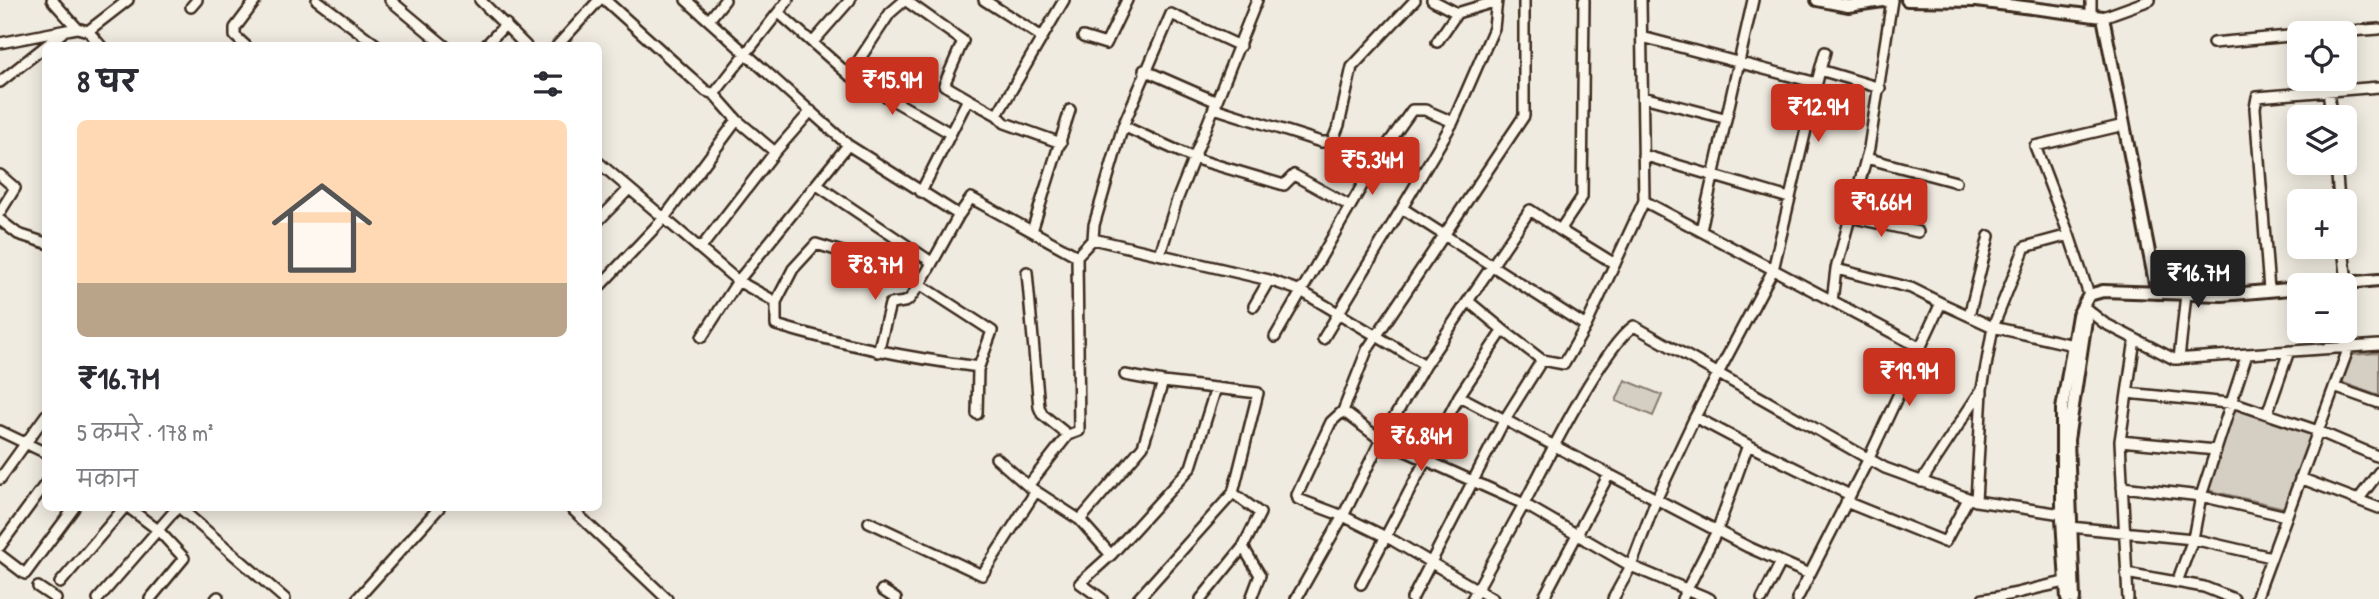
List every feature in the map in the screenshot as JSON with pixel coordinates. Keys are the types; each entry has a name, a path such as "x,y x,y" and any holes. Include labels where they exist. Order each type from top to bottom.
{"street":[{"path":"52,0 77,28 88,31 98,42"},
{"path":"88,31 128,0"},
{"path":"241,42 234,36 234,28 256,0"},
{"path":"317,0 373,42"},
{"path":"390,0 440,42"},
{"path":"480,0 522,42"},
{"path":"561,42 599,0"},
{"path":"605,0 706,91 714,94 737,120 775,152"},
{"path":"686,0 848,145 960,215"},
{"path":"709,20 725,0"},
{"path":"714,94 788,0"},
{"path":"814,41 850,0"},
{"path":"849,75 890,13 905,0 963,41 944,85 997,115 1005,123 1061,143"},
{"path":"984,0 1042,37"},
{"path":"997,115 1064,0"},
{"path":"1083,37 1106,44 1127,0"},
{"path":"1160,254 1194,158 1257,0"},
{"path":"1144,70 1216,105 1321,142 1332,142 1339,125 1352,66 1415,0"},
{"path":"1432,0 1457,13"},
{"path":"1493,599 1385,536 1343,516 1304,504 1297,495 1331,422 1343,411 1367,350 1524,116 1524,0"},
{"path":"1560,230 1582,197 1584,0"},
{"path":"1468,302 1542,360 1564,364 1586,326 1644,201 1641,0"},
{"path":"1701,230 1724,118 1753,0"},
{"path":"1817,0 1848,6 1891,0 1880,88 1866,158 1836,268 1832,301"},
{"path":"1907,0 2027,4 2097,16 2151,0"},
{"path":"2091,0 2124,125 2157,293"},
{"path":"1323,339 1453,122 1494,28 1495,1 1457,13 1437,43"},
{"path":"779,13 814,41 849,75 950,133"},
{"path":"869,522 982,575 1032,488 1068,435 1079,430 1077,256 1093,239 1094,225 1123,126 1144,70 1171,14 1240,46"},
{"path":"489,42 506,24"},
{"path":"0,43 77,28"},
{"path":"2357,31 2379,29"},
{"path":"51,42 62,33"},
{"path":"2213,43 2287,36"},
{"path":"1642,37 1817,83"},
{"path":"0,82 42,49"},
{"path":"1613,599 1631,566 1656,500 1695,417 1773,270 1825,52"},
{"path":"1820,70 1880,88"},
{"path":"2269,290 2255,108 2257,97 2379,87"},
{"path":"2329,92 2330,105"},
{"path":"1643,97 1724,118"},
{"path":"921,192 968,99"},
{"path":"1032,231 1070,110"},
{"path":"1275,337 1350,206 1412,110 1425,110 1453,122"},
{"path":"700,248 775,152 811,111"},
{"path":"602,284 664,218 737,120"},
{"path":"2067,599 2062,514 2062,409 2078,315 2089,295 2035,146 2124,125"},
{"path":"1123,126 1194,158 1284,185 1294,175 1350,206"},
{"path":"702,337 738,281 848,145"},
{"path":"1643,155 1712,173 1789,198"},
{"path":"1866,158 1956,183"},
{"path":"602,166 738,281 776,302"},
{"path":"0,175 15,188 0,212"},
{"path":"817,185 868,222 930,261"},
{"path":"602,217 628,189"},
{"path":"878,352 890,304 907,301 921,285 930,261 971,198 1077,256"},
{"path":"1644,201 1921,348"},
{"path":"1402,208 1496,265 1586,326"},
{"path":"1296,599 1343,516 1381,440 1425,365 1496,265 1530,210 1615,264"},
{"path":"1850,217 1918,232"},
{"path":"0,220 18,234 42,240"},
{"path":"1695,417 1848,499 1945,542 1972,500 1982,390 1993,327 2025,247 2069,235"},
{"path":"1969,316 1989,236"},
{"path":"1093,239 1269,280 1301,291 1425,365"},
{"path":"882,264 816,244 793,269 776,302 776,325 878,352 979,367"},
{"path":"1836,268 1911,288 1993,327 2073,345"},
{"path":"1027,272 1039,407 1042,414 1068,435"},
{"path":"1254,306 1269,280"},
{"path":"2357,282 2379,280"},
{"path":"921,285 992,331 979,367 977,415"},
{"path":"2089,295 2103,291 2186,294 2287,289"},
{"path":"2179,359 2186,294"},
{"path":"1797,599 1868,460 1941,303"},
{"path":"2084,307 2104,323 2179,359 2379,345"},
{"path":"2074,599 2068,439 2086,320 2084,307"},
{"path":"1472,599 1555,445 1617,343 1634,326 1868,460 1972,500 2062,514"},
{"path":"1361,584 1459,396 1503,330"},
{"path":"2128,599 2120,441 2135,339"},
{"path":"2256,599 2349,347"},
{"path":"2267,414 2289,352"},
{"path":"2177,582 2193,539 2201,496 2247,354"},
{"path":"1412,599 1505,419 1542,360"},
{"path":"1125,374 1163,382 1258,393 1233,493 1138,599"},
{"path":"1080,520 1143,446 1163,382"},
{"path":"2334,387 2379,403"},
{"path":"1102,599 1080,583 1111,555 1191,467 1216,388"},
{"path":"1921,482 1982,390"},
{"path":"2127,393 2231,403 2318,431 2379,457"},
{"path":"1459,396 1656,500 1809,574"},
{"path":"1343,411 1381,440 1524,504 1631,566 1710,599"},
{"path":"0,479 42,421"},
{"path":"0,431 42,451"},
{"path":"2120,441 2216,450"},
{"path":"1682,599 1717,531 1748,445"},
{"path":"996,458 1032,488 1080,520 1111,555"},
{"path":"2358,500 2379,472"},
{"path":"1543,599 1609,474"},
{"path":"2300,478 2379,508"},
{"path":"2122,487 2201,496 2286,516"},
{"path":"0,546 42,488"},
{"path":"1201,599 1242,547 1260,513 1233,493"},
{"path":"0,555 25,574 72,511"},
{"path":"60,583 124,511"},
{"path":"131,511 158,530 184,558 150,599"},
{"path":"98,599 175,511"},
{"path":"182,511 285,599"},
{"path":"358,599 436,511"},
{"path":"574,511 667,599"},
{"path":"2070,527 2193,539 2271,557"},
{"path":"1242,547 1260,575 1251,599"},
{"path":"1762,599 1782,562"},
{"path":"2126,573 2204,587 2234,599"},
{"path":"1983,599 2005,598 2066,582"},
{"path":"38,587 56,599"},
{"path":"882,590 896,599"}],"shaded area":[{"path":"2379,353 2379,396 2341,382 2350,355"},
{"path":"1625,380 1662,395 1653,416 1616,401"},
{"path":"2235,407 2312,433 2285,508 2207,490"}]}
